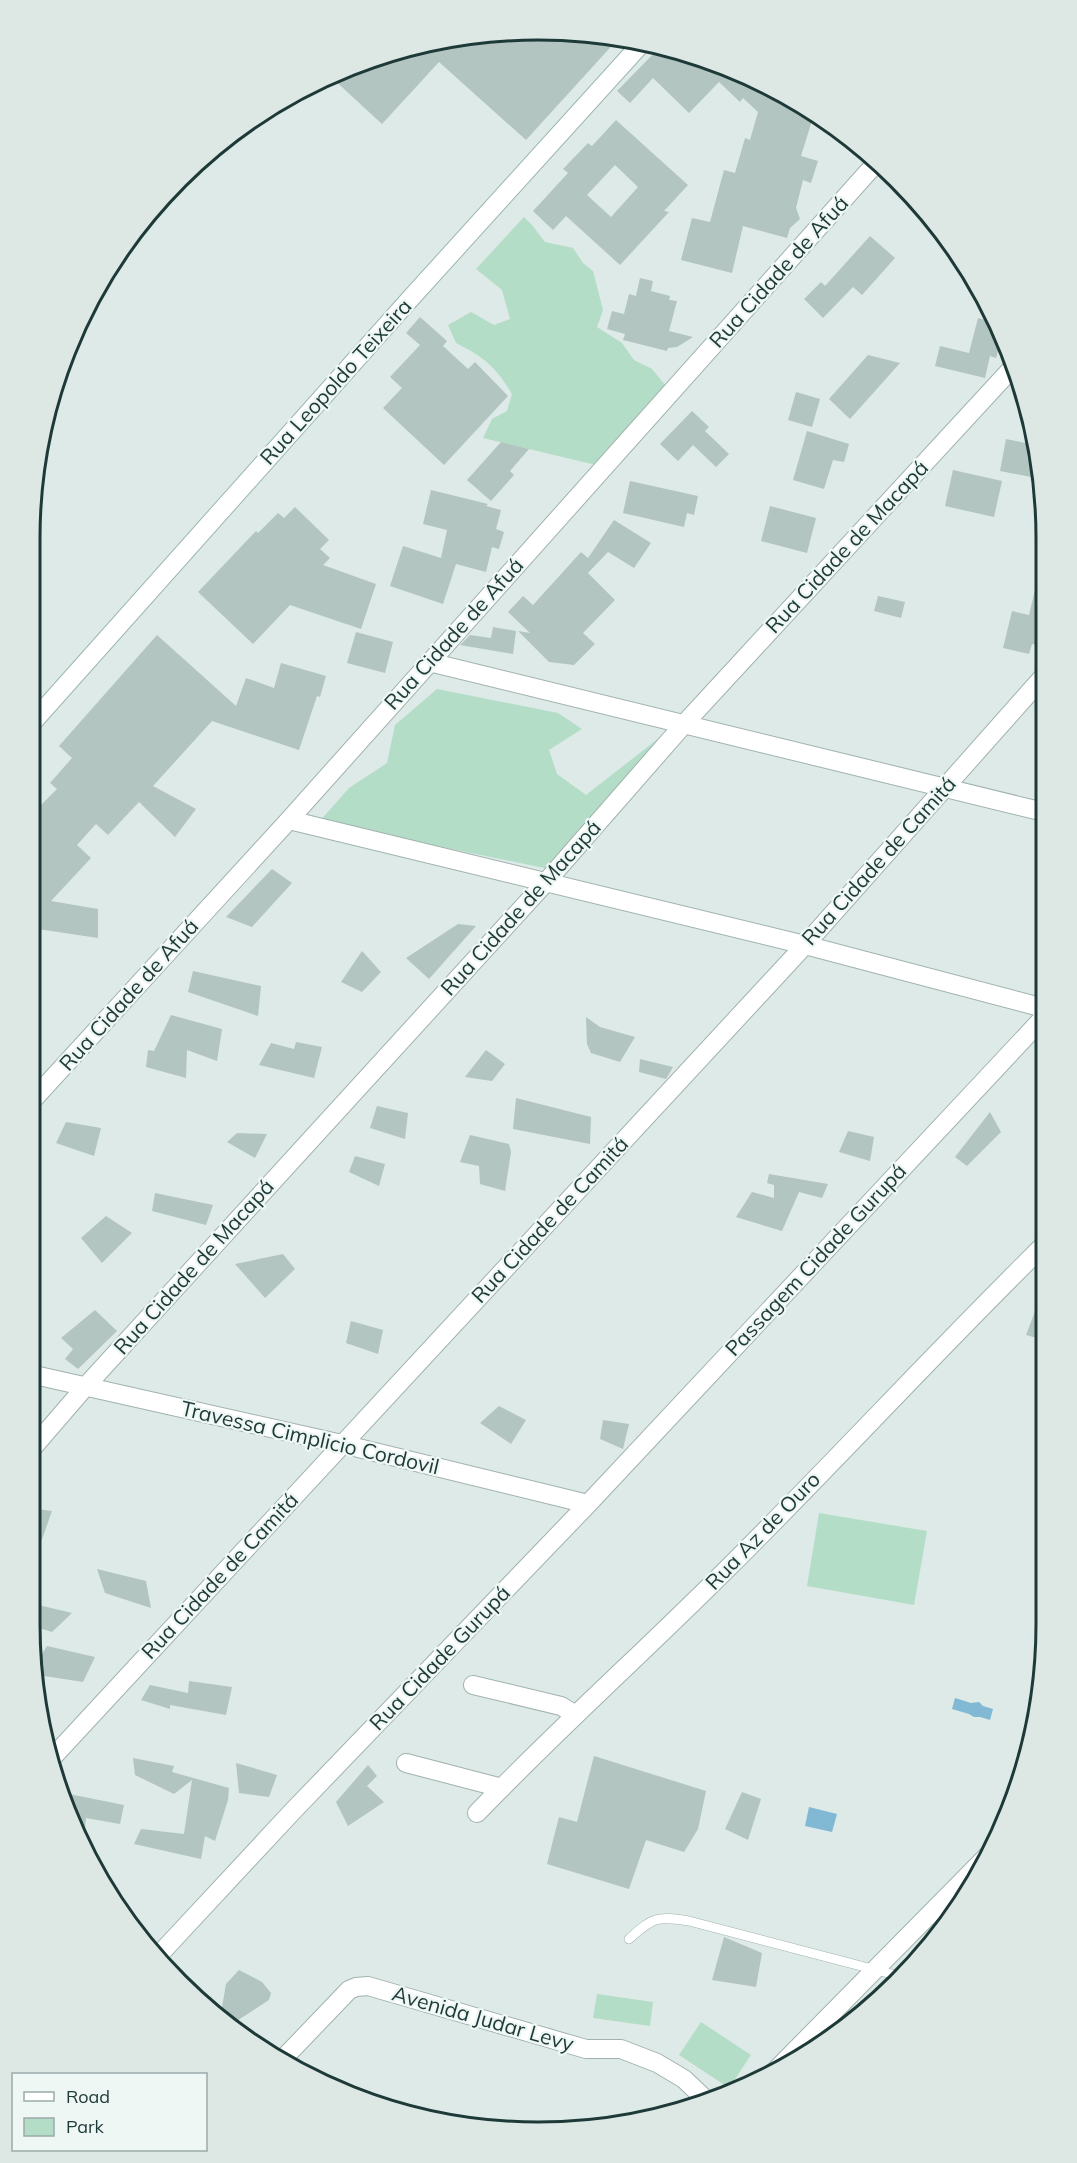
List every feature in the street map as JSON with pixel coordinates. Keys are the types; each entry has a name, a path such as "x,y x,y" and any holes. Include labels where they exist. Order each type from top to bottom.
{"street":[{"name":"Rua Leopoldo Teixeira","path":"40,714 636,50"},
{"name":"Rua Cidade de Afuá","path":"40,1092 289,820 871,168"},
{"name":"Rua Cidade de Macapá","path":"40,1439 86,1386 546,882 685,723 1008,373"},
{"path":"429,662 1036,810"},
{"name":"Rua Cidade de Camitá","path":"57,1753 805,945 1036,685"},
{"path":"289,820 805,945 1036,1006"},
{"name":"Passagem Cidade Gurupá","path":"588,1504 1036,1026"},
{"name":"Rua Az de Ouro","path":"477,1813 728,1569 1036,1253"},
{"name":"Travessa Cimplicio Cordovil","path":"40,1376 342,1444 588,1504"},
{"name":"Rua Cidade Gurupá","path":"162,1951 291,1813 588,1504"},
{"path":"473,1685 561,1706 576,1715"},
{"path":"406,1763 502,1788"},
{"path":"792,2054 970,1874"},
{"name":"Avenida Judar Levy","path":"287,2055 349,1990 368,1986 586,2049 621,2049 657,2063 684,2079 701,2095"}],"lane":[{"path":"629,1939 647,1922 664,1917 689,1921 893,1974"}],"green space":[{"path":"524,217 545,242 573,248 583,263 593,271 603,310 597,327 622,343 634,360 652,369 666,386 596,465 483,438 492,419 507,411 512,394 488,364 456,343 448,325 471,312 494,325 510,319 502,290 476,269"},
{"path":"437,689 558,713 582,729 549,750 557,774 586,795 659,738 549,869 319,822 349,788 387,763 395,725"},
{"path":"819,1513 927,1531 914,1605 807,1586"},
{"path":"597,1994 653,2002 650,2026 593,2018"},
{"path":"701,2022 751,2055 732,2084 726,2086 679,2055"}],"water":[{"path":"955,1698 971,1703 979,1702 993,1709 990,1720 952,1709"},
{"path":"809,1807 837,1814 832,1832 805,1826"}],"building":[{"path":"538,40 611,46 526,140 439,62 382,124 337,83 410,57 473,45"},
{"path":"653,54 729,78 788,107 812,122 801,156 818,161 811,183 803,180 796,208 800,219 790,228 787,238 743,226 732,273 681,260 692,218 710,222 724,170 735,173 745,138 750,140 758,112 743,98 740,102 719,82 689,113 653,78 630,103 617,91"},
{"path":"616,120 688,185 664,211 669,212 620,265 566,216 553,230 533,211 568,173 563,169 588,143 592,146","holes":["615,165 638,187 611,217 587,195"]},
{"path":"870,236 895,258 862,295 853,287 823,318 804,299 821,282 825,286"},
{"path":"640,278 653,281 651,291 670,296 669,300 677,301 669,331 693,337 677,347 668,348 667,351 623,340 625,334 607,329 612,311 624,314 629,294 636,296"},
{"path":"420,317 447,341 443,346 468,369 475,362 508,396 444,465 383,408 402,388 390,377 420,345 406,333"},
{"path":"978,318 986,320 999,348 996,358 990,356 985,378 935,366 940,346 969,353"},
{"path":"868,355 900,363 850,419 829,399"},
{"path":"796,392 820,399 812,427 788,420"},
{"path":"692,411 709,427 705,431 729,454 716,467 693,445 678,461 660,444"},
{"path":"807,431 849,444 844,462 833,460 824,489 793,480"},
{"path":"1006,439 1027,443 1032,477 1000,471"},
{"path":"501,442 529,449 510,471 514,475 491,501 467,480"},
{"path":"953,470 1002,481 994,517 945,506"},
{"path":"630,481 698,496 694,515 687,513 684,527 623,513"},
{"path":"431,490 488,504 486,506 501,510 496,529 504,532 499,549 492,547 486,572 456,564 443,604 390,586 403,546 441,558 447,530 423,524"},
{"path":"770,506 816,518 807,553 761,541"},
{"path":"295,507 329,540 320,549 330,558 323,565 376,584 361,629 290,605 253,644 198,592 256,531 258,533 278,513 284,518"},
{"path":"614,520 651,543 634,568 608,552 588,573 615,600 583,633 595,644 574,665 549,662 518,631 530,633 508,612 523,596 533,605 581,552 588,558"},
{"path":"1036,585 1036,645 1032,644 1029,654 1003,648 1012,611 1029,615"},
{"path":"878,596 905,602 901,618 874,611"},
{"path":"493,627 516,631 513,654 460,645 470,635 491,638"},
{"path":"356,632 393,642 385,673 347,663"},
{"path":"157,635 236,706 246,678 274,688 281,663 326,676 299,750 212,721 153,786 196,809 175,837 139,802 108,835 96,824 77,845 91,858 51,901 98,909 98,938 40,929 40,806 57,789 50,783 72,758 59,746"},
{"path":"272,869 292,883 252,927 226,917"},
{"path":"458,924 476,926 429,979 406,958"},
{"path":"362,951 381,972 362,992 341,982"},
{"path":"193,971 261,986 258,1016 188,992"},
{"path":"171,1015 222,1029 217,1061 187,1050 186,1078 146,1067 148,1050 154,1051"},
{"path":"586,1017 600,1027 635,1037 620,1062 591,1053 587,1044"},
{"path":"296,1042 322,1047 314,1078 259,1065 271,1043 294,1049"},
{"path":"486,1050 505,1064 492,1081 465,1077"},
{"path":"640,1059 673,1067 666,1079 639,1072"},
{"path":"516,1098 591,1117 590,1144 513,1129"},
{"path":"377,1106 408,1113 405,1139 370,1128"},
{"path":"990,1112 1001,1132 967,1166 955,1157"},
{"path":"66,1122 101,1128 94,1156 56,1143"},
{"path":"848,1131 874,1137 870,1161 839,1152"},
{"path":"237,1133 267,1134 255,1158 227,1142"},
{"path":"470,1135 509,1144 511,1152 505,1191 480,1184 479,1166 460,1162"},
{"path":"355,1156 385,1164 379,1186 349,1172"},
{"path":"769,1174 828,1184 822,1198 799,1192 782,1231 736,1217 752,1192 774,1198 774,1185 767,1183"},
{"path":"155,1193 213,1205 206,1225 152,1211"},
{"path":"106,1216 132,1233 102,1263 81,1238"},
{"path":"283,1254 295,1269 265,1298 235,1264"},
{"path":"1036,1309 1036,1338 1026,1335"},
{"path":"95,1310 117,1331 78,1369 65,1359 73,1349 61,1338"},
{"path":"351,1321 383,1330 378,1354 346,1343"},
{"path":"499,1406 526,1420 511,1444 480,1423"},
{"path":"603,1420 629,1424 623,1449 600,1439"},
{"path":"40,1509 52,1511 41,1542"},
{"path":"97,1569 146,1581 151,1608 105,1593"},
{"path":"40,1605 72,1613 52,1632 40,1628"},
{"path":"47,1646 95,1657 83,1682 44,1676 42,1654"},
{"path":"189,1681 232,1687 226,1715 170,1705 170,1709 141,1700 150,1685 188,1693"},
{"path":"594,1756 706,1791 698,1829 684,1852 646,1840 629,1889 547,1864 559,1817 577,1822"},
{"path":"133,1758 174,1766 172,1772 229,1788 228,1800 215,1841 205,1836 201,1859 134,1844 141,1829 184,1834 192,1780 174,1794 135,1775"},
{"path":"236,1763 277,1775 269,1797 239,1793"},
{"path":"368,1765 377,1776 367,1786 384,1802 348,1826 336,1802"},
{"path":"742,1792 761,1799 748,1840 725,1829"},
{"path":"70,1794 124,1805 120,1824 86,1818 85,1830"},
{"path":"724,1937 762,1953 756,1987 712,1980"},
{"path":"239,1970 262,1982 271,1993 269,2000 237,2021 222,2009 226,1984"}]}
